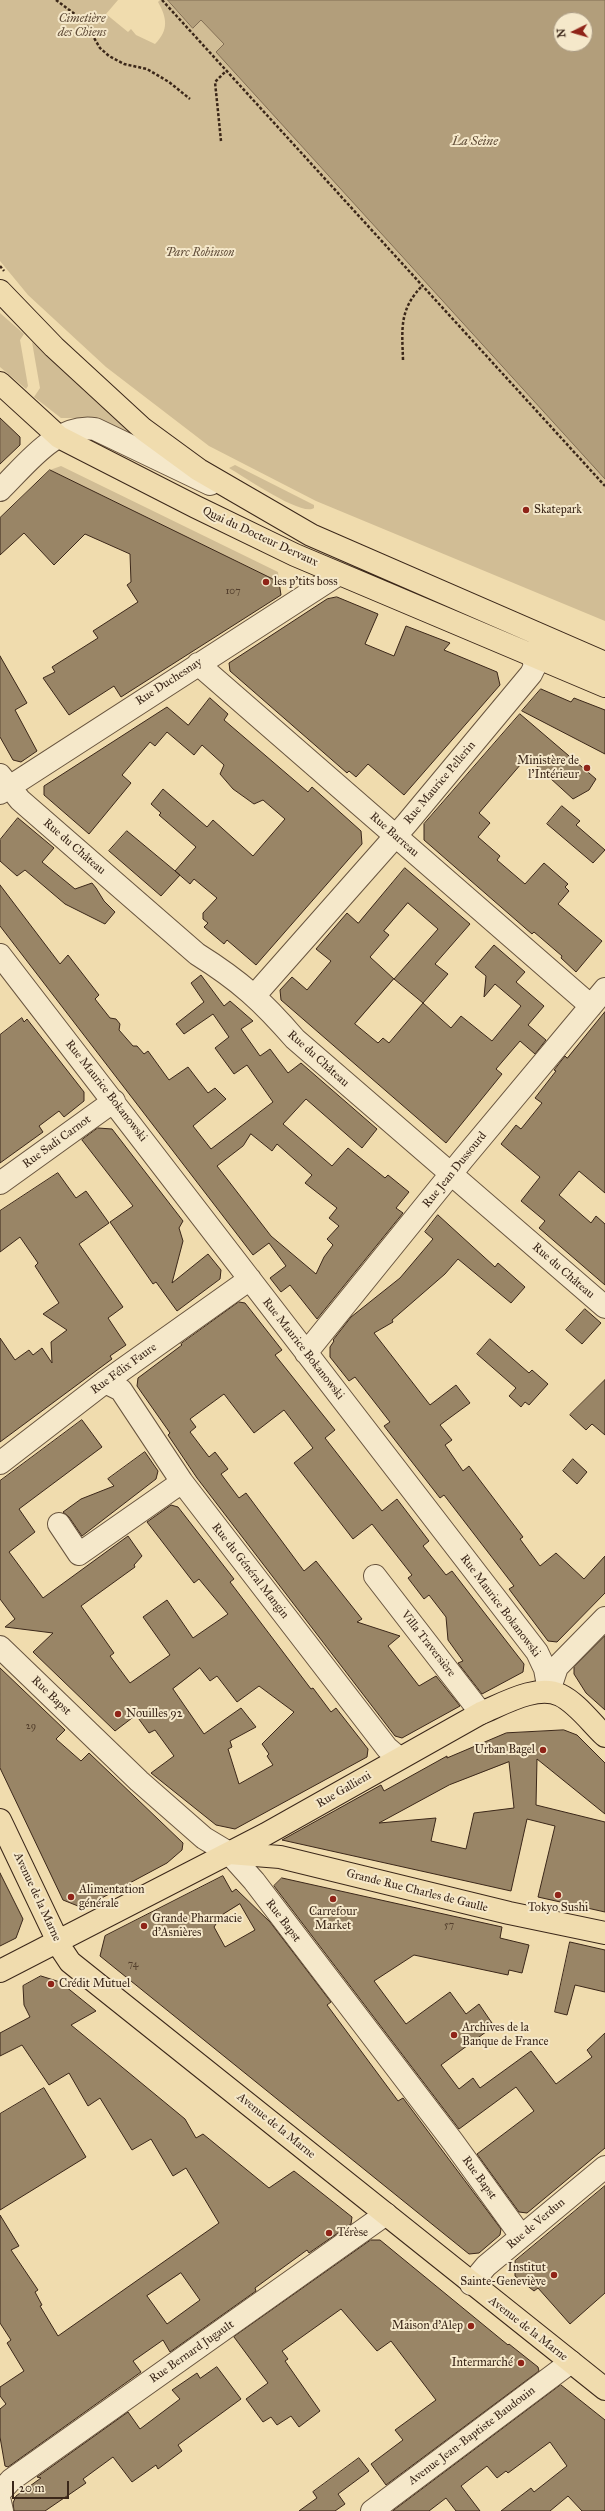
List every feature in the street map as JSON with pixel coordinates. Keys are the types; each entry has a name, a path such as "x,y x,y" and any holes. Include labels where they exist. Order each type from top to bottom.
{"main road":[{"path":"0,291 21,314 143,428 199,470 318,539 605,663"},
{"path":"0,303 21,314"},
{"name":"Quai du Docteur Dervaux","path":"0,384 59,437 242,530 339,574 605,686"},
{"path":"549,1691 570,1702 605,1736"},
{"name":"Rue Gallieni","path":"0,1970 58,1942 229,1853 481,1713 510,1701 549,1691"},
{"name":"Avenue de la Marne","path":"0,1820 58,1942 70,1962 386,2214 471,2284 605,2389"},
{"name":"Grande Rue Charles de Gaulle","path":"229,1853 280,1857 509,1913 605,1934"}],"street":[{"path":"0,490 43,448 59,437 73,429 95,429 270,511"},
{"name":"Rue Duchesnay","path":"3,785 198,664 339,574"},
{"name":"Rue Maurice Pellerin","path":"255,995 394,836 531,674 535,666 532,655"},
{"name":"Rue Barreau","path":"198,664 591,1006"},
{"name":"Rue du Château","path":"3,785 197,954 230,974 255,995 295,1040 605,1308"},
{"name":"Rue Maurice Bokanowski","path":"0,955 114,1101 537,1652 545,1669 549,1691"},
{"name":"Rue Jean Dussourd","path":"306,1353 451,1174 605,989"},
{"name":"Rue Sadi Carnot","path":"0,1183 114,1101"},
{"name":"Rue Félix Faure","path":"0,1463 105,1382 250,1279"},
{"name":"Rue du Général Mangin","path":"105,1382 121,1390 182,1482 387,1748 399,1758"},
{"path":"59,1524 79,1554 182,1482"},
{"name":"Villa Traversière","path":"375,1576 481,1713"},
{"path":"549,1691 557,1667 605,1618"},
{"name":"Rue Bapst","path":"0,1647 139,1781 204,1838 229,1853 254,1881 453,2142 521,2236"},
{"name":"Rue de Verdun","path":"471,2284 486,2266 605,2167"},
{"name":"Rue Bernard Jugault","path":"0,2492 11,2480 386,2214"},
{"name":"Avenue Jean-Baptiste Baudouin","path":"372,2511 572,2362"},
{"path":"0,2502 2,2511"}],"path":[{"path":"56,0 84,21 100,48 114,60 130,66 147,69 169,82 190,99"},
{"path":"162,0 605,486"},
{"path":"221,141 215,82 226,71"},
{"path":"403,360 402,327 404,314 412,296 423,285"}],"green space":[{"name":"Parc Robinson","path":"0,0 118,0 106,14 128,32 131,29 136,35 155,44 163,34 165,24 165,19 158,2 160,0 168,0 193,27 201,20 224,44 216,52 605,479 605,621 316,501 209,446 106,367 28,295 0,261"},
{"path":"0,313 24,334 20,340 28,386 26,389 0,367"},
{"path":"32,342 94,400 142,440 91,418 61,418 34,397 40,388"},
{"path":"235,465 314,505 314,508 307,509 298,507 272,494 229,468"},
{"path":"61,466 278,572 279,582 50,470"}],"water":[{"name":"La Seine","path":"168,0 605,0 605,479 216,52 224,44 201,20 193,28"}],"building":[{"path":"0,418 20,437 20,445 0,464"},
{"path":"50,470 279,582 281,595 121,697 114,686 69,715 43,678 55,672 52,667 98,638 93,631 138,602 127,585 131,582 130,554 85,534 54,565 24,533 0,555 0,518"},
{"path":"337,597 378,614 365,644 394,656 406,626 450,643 444,650 497,672 500,685 404,795 368,764 356,777 349,771 347,773 230,671 229,663 327,599"},
{"path":"0,656 27,703 15,710 37,751 21,762 13,760 0,737"},
{"path":"541,689 571,702 574,698 605,710 605,754 522,711"},
{"path":"210,698 228,714 224,720 308,792 312,787 361,831 362,844 256,965 227,940 224,944 204,927 208,923 203,919 203,913 217,898 194,879 190,884 175,871 196,847 159,815 161,813 151,804 163,789 207,827 213,820 253,856 285,819 263,800 254,804 233,789 220,774 224,765 202,745 194,755 167,732 155,746 150,742 122,775 131,783 89,834 44,795 44,786 167,707 188,725"},
{"path":"520,714 596,779 589,790 573,799 527,757 479,813 490,823 478,837 500,856 497,860 525,884 544,863 568,884 565,887 569,891 558,904 602,941 576,972 561,958 562,956 534,932 532,934 424,840 424,824"},
{"path":"562,806 580,821 576,825 605,850 593,863 547,824"},
{"path":"18,818 54,848 42,862 75,889 92,883 104,901 115,912 105,924 65,904 25,870 17,876 0,861 0,840"},
{"path":"127,831 180,875 161,896 109,851"},
{"path":"405,868 470,924 435,964 448,974 423,1003 451,1028 461,1016 492,1041 521,1006 495,984 484,997 486,976 475,967 494,945 525,972 516,982 544,1006 528,1025 546,1040 535,1054 520,1041 496,1069 502,1074 446,1143 281,1000 280,990 292,977 307,990 331,961 316,949 347,913 358,923","holes":["408,903 438,929 394,979 370,957 389,935 384,931","394,979 423,1003 389,1043 383,1038 378,1043 355,1024"]},
{"path":"0,885 60,964 68,955 99,995 95,999 110,1018 116,1019 120,1024 119,1030 133,1046 137,1046 144,1054 148,1051 169,1080 188,1067 208,1093 215,1088 226,1099 193,1126 211,1149 273,1102 247,1065 234,1074 215,1048 229,1037 213,1014 184,1034 176,1024 204,1002 191,983 201,975 224,1006 230,1001 253,1021 241,1029 260,1056 270,1049 288,1073 301,1063 377,1129 362,1148 306,1099 283,1124 332,1166 348,1148 385,1178 388,1175 409,1192 396,1208 403,1213 317,1319 290,1285 281,1292 270,1278 286,1266 269,1243 253,1255 0,926","holes":["251,1134 272,1151 277,1144 312,1175 305,1183 337,1208 329,1218 339,1226 327,1239 333,1245 324,1257 316,1274 271,1236 217,1166 243,1146"]},
{"path":"605,1012 605,1193 579,1171 559,1195 591,1223 596,1216 605,1224 605,1285 539,1228 545,1221 521,1201 540,1177 501,1144 516,1125 521,1129 542,1103 535,1098 556,1071 554,1070 565,1056 567,1058"},
{"path":"22,1018 24,1022 27,1019 84,1092 84,1101 64,1117 59,1111 39,1126 43,1132 0,1163 0,1035"},
{"path":"98,1128 112,1129 183,1221 179,1228 183,1241 172,1283 208,1254 221,1270 220,1279 177,1311 156,1282 153,1284 110,1222 133,1206 82,1140"},
{"path":"58,1173 76,1198 86,1191 109,1223 79,1244 123,1307 108,1318 126,1345 110,1356 112,1359 0,1442 0,1338 15,1360 29,1350 33,1355 42,1348 52,1363 51,1342 67,1330 43,1314 59,1303 35,1266 38,1263 20,1237 0,1252 0,1211"},
{"path":"438,1215 495,1267 498,1263 525,1287 511,1303 458,1259 445,1274 392,1320 393,1322 374,1333 430,1405 456,1385 470,1403 440,1425 452,1440 445,1445 463,1471 469,1466 523,1537 520,1539 540,1566 556,1553 584,1579 605,1556 605,1593 557,1642 548,1641 509,1589 514,1586 444,1495 440,1498 384,1426 390,1422 355,1377 349,1381 330,1357 330,1347 334,1341 333,1340 351,1317 400,1278 433,1239 425,1232"},
{"path":"239,1302 245,1303 282,1350 275,1355 335,1430 325,1438 382,1511 397,1499 429,1541 423,1546 446,1575 452,1571 524,1664 523,1672 482,1694 458,1663 463,1661 448,1640 446,1617 429,1595 424,1599 408,1578 412,1575 372,1524 353,1539 294,1463 313,1448 284,1410 254,1433 224,1394 190,1419 196,1427 190,1432 209,1457 215,1452 228,1469 221,1474 239,1498 246,1493 304,1571 316,1561 362,1619 357,1622 400,1636 388,1646 419,1686 436,1676 460,1706 402,1738 395,1736 197,1478 168,1435 170,1433 137,1386 138,1378 182,1345 181,1344"},
{"path":"585,1309 601,1323 582,1344 566,1330"},
{"path":"490,1339 529,1373 532,1370 548,1384 529,1405 525,1402 521,1407 509,1396 516,1388 477,1354"},
{"path":"605,1380 605,1435 592,1424 586,1430 570,1415"},
{"path":"82,1420 102,1447 19,1509 35,1532 9,1552 43,1598 128,1536 142,1556 134,1565 135,1567 81,1606 114,1653 110,1656 130,1683 170,1655 143,1617 167,1600 193,1638 228,1614 199,1579 194,1583 147,1522 171,1505 178,1507 234,1579 230,1582 311,1689 313,1688 331,1712 336,1708 368,1749 367,1757 235,1829 216,1825 151,1773 174,1756 155,1730 149,1733 136,1715 115,1731 33,1652 53,1633 5,1627 15,1619 0,1599 0,1481","holes":["200,1668 210,1681 217,1676 237,1702 259,1686 294,1712 262,1744 269,1754 267,1756 273,1765 239,1784 228,1749 232,1747 230,1741 256,1727 241,1708 204,1734 173,1689"]},
{"path":"145,1452 158,1471 156,1479 82,1536 69,1517 63,1512 81,1499 114,1486 108,1479"},
{"path":"573,1459 587,1472 577,1484 563,1471"},
{"path":"605,1636 605,1710 586,1693 574,1674 574,1667"},
{"path":"0,1668 65,1730 56,1739 81,1761 89,1753 183,1843 182,1850 167,1863 83,1908 63,1900 0,1768"},
{"path":"564,1730 577,1735 605,1763 605,1814 537,1759 536,1805 605,1822 605,1912 538,1897 555,1826 527,1819 511,1891 282,1840 381,1785 384,1791 447,1756 447,1758 506,1733","holes":["509,1762 514,1808 474,1813 466,1849 431,1841 436,1818 379,1823 449,1785"]},
{"path":"0,1873 23,1919 16,1938 0,1946"},
{"path":"223,1876 232,1892 236,1889 270,1922 331,2002 327,2005 398,2101 403,2098 501,2229 500,2235 479,2253 469,2254 100,1956 105,1936","holes":["240,1904 255,1930 225,1947 214,1927 222,1915"]},
{"path":"282,1878 502,1927 500,1938 529,1945 522,1973 509,1970 508,1975 414,1955 374,1981 406,2024 450,1992 466,2014 479,2004 494,2026 441,2065 459,2089 473,2078 480,2088 531,2051 556,2084 592,2057 587,2050 605,2033 605,2148 527,2213 519,2212 477,2154 534,2111 516,2087 459,2129 274,1886"},
{"path":"570,1942 605,1950 605,1992 575,1985 567,2015 555,2012"},
{"path":"41,1976 60,1982 96,2011 71,2025 185,2119 196,2138 203,2134 269,2188 294,2171 352,2217 351,2224 309,2253 307,2250 255,2288 256,2291 170,2352 163,2340 133,2361 141,2372 8,2467 5,2466 0,2437 0,2409 6,2404 0,2396 0,2387 24,2371 7,2343 11,2340 0,2323 0,2215 19,2246 11,2250 38,2290 35,2292 42,2305 40,2306 58,2336 219,2223 186,2168 173,2176 151,2139 132,2150 100,2098 88,2106 69,2073 49,2085 22,2045 0,2056 0,2033 30,2017 24,2005 23,1986","holes":["181,2273 200,2300 167,2324 147,2296"]},
{"path":"44,2088 86,2157 0,2210 0,2114"},
{"name":"Institut Sainte-Geneviève","path":"605,2186 605,2293 570,2324 538,2288 534,2291 515,2276 515,2261"},
{"path":"371,2240 380,2240 508,2345 509,2344 538,2367 539,2371 386,2485 371,2464 403,2440 395,2430 436,2400 391,2341 377,2351 341,2309 282,2351 288,2359 285,2361 320,2411 299,2427 291,2416 277,2425 271,2417 263,2422 246,2399 268,2383 234,2337"},
{"path":"217,2367 241,2399 178,2445 182,2451 158,2469 156,2465 132,2482 113,2457 83,2479 86,2483 45,2511 14,2511 13,2503 16,2496 41,2478 37,2477 128,2412 140,2429 180,2399 172,2390 197,2373 200,2378"},
{"path":"561,2385 605,2420 605,2511 582,2511 568,2496 550,2511 501,2511 531,2488 534,2492 567,2466 550,2442 508,2473 506,2471 497,2478 487,2466 461,2486 480,2511 456,2511 446,2498 429,2511 393,2511"},
{"path":"359,2458 369,2471 338,2494 345,2504 335,2511 299,2511 317,2498 313,2492"}],"place":[{"name":"Skatepark","path":"526,510"},
{"name":"les p'tits boss","path":"266,582"},
{"name":"Ministère de l'Intérieur","path":"587,768"},
{"name":"Nouilles 92","path":"118,1714"},
{"name":"Urban Bagel","path":"543,1750"},
{"name":"Tokyo Sushi","path":"558,1895"},
{"name":"Alimentation générale","path":"71,1897"},
{"name":"Carrefour Market","path":"333,1899"},
{"name":"Grande Pharmacie d'Asnières","path":"144,1926"},
{"name":"Crédit Mutuel","path":"51,1984"},
{"name":"Archives de la Banque de France","path":"454,2035"},
{"name":"Térèse","path":"329,2233"},
{"name":"Institut Sainte-Geneviève","path":"554,2275"},
{"name":"Maison d'Alep","path":"471,2326"},
{"name":"Intermarché","path":"521,2363"}],"park label":[{"name":"Cimetière des Chiens","path":"82,26"}]}
